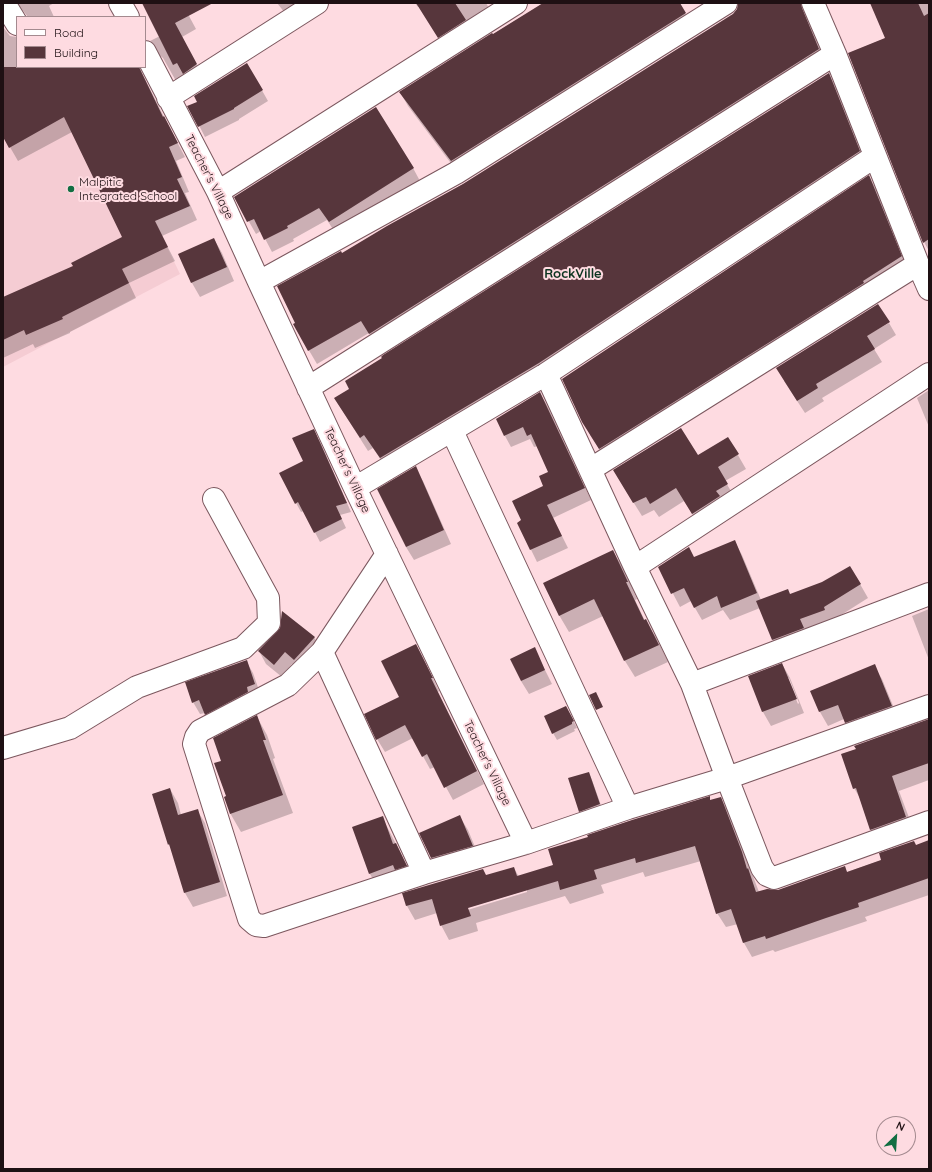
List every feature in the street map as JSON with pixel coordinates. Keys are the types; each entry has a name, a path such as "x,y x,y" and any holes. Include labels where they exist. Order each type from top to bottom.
{"street":[{"path":"4,3 16,22"},
{"path":"168,98 317,3"},
{"path":"218,192 516,3"},
{"path":"259,282 456,173 726,3"},
{"path":"813,3 835,54 874,157 929,290"},
{"name":"Teacher's Village","path":"146,54 218,192 308,388 526,843"},
{"path":"308,388 835,54"},
{"path":"356,488 546,374 874,157"},
{"path":"591,469 918,264"},
{"path":"546,374 635,567 692,684 762,868 767,875 774,878 929,822"},
{"path":"635,567 929,374"},
{"path":"452,430 628,808"},
{"path":"3,748 70,728 137,687 243,648 269,623 268,598 214,499"},
{"path":"387,554 322,652 288,685 200,731 196,737 194,744 249,919 256,925 264,926 424,873 526,843 628,808 727,778 929,706"},
{"path":"692,684 929,594"},
{"path":"322,652 424,873"}],"shaded area":[{"name":"Malpitic Integrated School","path":"80,68 180,274 3,367 3,104"}],"building":[{"path":"142,3 213,3 175,23 197,64 183,74 177,63 173,65"},
{"path":"416,3 455,3 466,20 438,38"},
{"path":"543,3 680,3 686,13 451,161 399,92 492,33 493,34"},
{"path":"738,3 801,3 819,49 369,334 361,321 308,351 293,324 295,323 277,286 341,251 342,253 463,184 733,14 737,9"},
{"path":"870,3 918,3 924,16 929,13 929,239 923,243 848,53 885,38"},
{"path":"247,63 263,90 234,109 198,127 187,106 197,102 194,96"},
{"path":"3,67 139,68 163,117 164,116 178,143 169,147 182,177 177,179 190,206 155,221 168,247 122,269 129,283 62,317 63,319 26,335 24,330 3,340 3,297 73,266 71,263 122,237 64,117 9,148 3,137"},
{"path":"829,73 860,151 539,363 380,458 364,435 360,438 334,398 349,389 345,381 382,358 381,357 383,355"},
{"path":"376,107 414,168 329,222 319,208 287,226 288,228 264,240 254,219 247,222 234,197"},
{"path":"869,175 902,256 863,281 864,283 599,449 582,422 562,379"},
{"path":"214,238 227,267 191,283 178,254"},
{"path":"878,304 890,322 867,336 875,349 816,384 818,388 797,401 776,368"},
{"path":"540,392 585,488 547,505 562,536 530,550 517,523 521,520 512,501 543,486 539,476 548,472 531,434 527,436 523,427 504,436 496,419"},
{"path":"681,428 698,455 728,437 739,454 718,467 728,484 716,491 720,496 692,514 676,488 650,504 646,497 633,503 613,470"},
{"path":"314,429 347,503 336,506 342,519 314,533 298,502 295,504 279,473 303,461 292,438"},
{"path":"416,466 444,530 406,547 377,489"},
{"path":"735,540 757,593 721,608 717,596 694,608 684,588 671,594 658,567 689,547 694,557"},
{"path":"613,550 644,620 646,619 659,645 624,661 594,599 559,616 543,583"},
{"path":"850,566 861,584 824,607 825,610 800,619 804,628 772,640 756,601 788,589 790,594 822,582"},
{"path":"282,611 315,637 294,660 285,652 274,665 258,651 280,628"},
{"path":"416,644 477,771 444,788 427,754 422,757 405,725 376,740 364,714 399,697 381,661"},
{"path":"535,647 545,670 521,681 510,659"},
{"path":"247,660 255,684 247,687 248,692 205,715 199,700 192,703 185,682"},
{"path":"782,663 797,699 762,712 748,676"},
{"path":"875,664 892,706 845,723 838,705 819,712 810,691"},
{"path":"596,692 603,707 596,710 589,695"},
{"path":"566,706 574,721 572,724 552,734 544,716"},
{"path":"257,715 266,740 263,740 283,795 230,814 224,797 226,796 214,763 221,761 213,738"},
{"path":"929,719 929,763 892,776 906,817 870,830 856,788 853,789 841,754 856,749 854,746"},
{"path":"589,772 600,804 579,812 568,778"},
{"path":"170,788 178,815 198,809 220,882 184,893 152,794"},
{"path":"710,796 710,800 721,797 756,892 767,889 778,890 845,866 847,872 881,860 879,853 914,841 916,845 929,840 929,878 858,903 859,907 766,939 765,936 743,943 731,909 716,914 695,846 636,863 635,858 594,870 597,879 560,890 558,881 468,908 471,916 440,926 432,899 406,906 402,893 483,869 486,875 514,867 517,876 553,865 548,849 588,837 587,835 632,820"},
{"path":"460,815 473,846 431,858 419,833"},
{"path":"383,816 393,844 396,843 407,866 395,870 393,865 369,874 352,827"}],"place":[{"name":"Malpitic Integrated School","path":"71,189"}],"district":[{"name":"RockVille","path":"573,274"}]}
